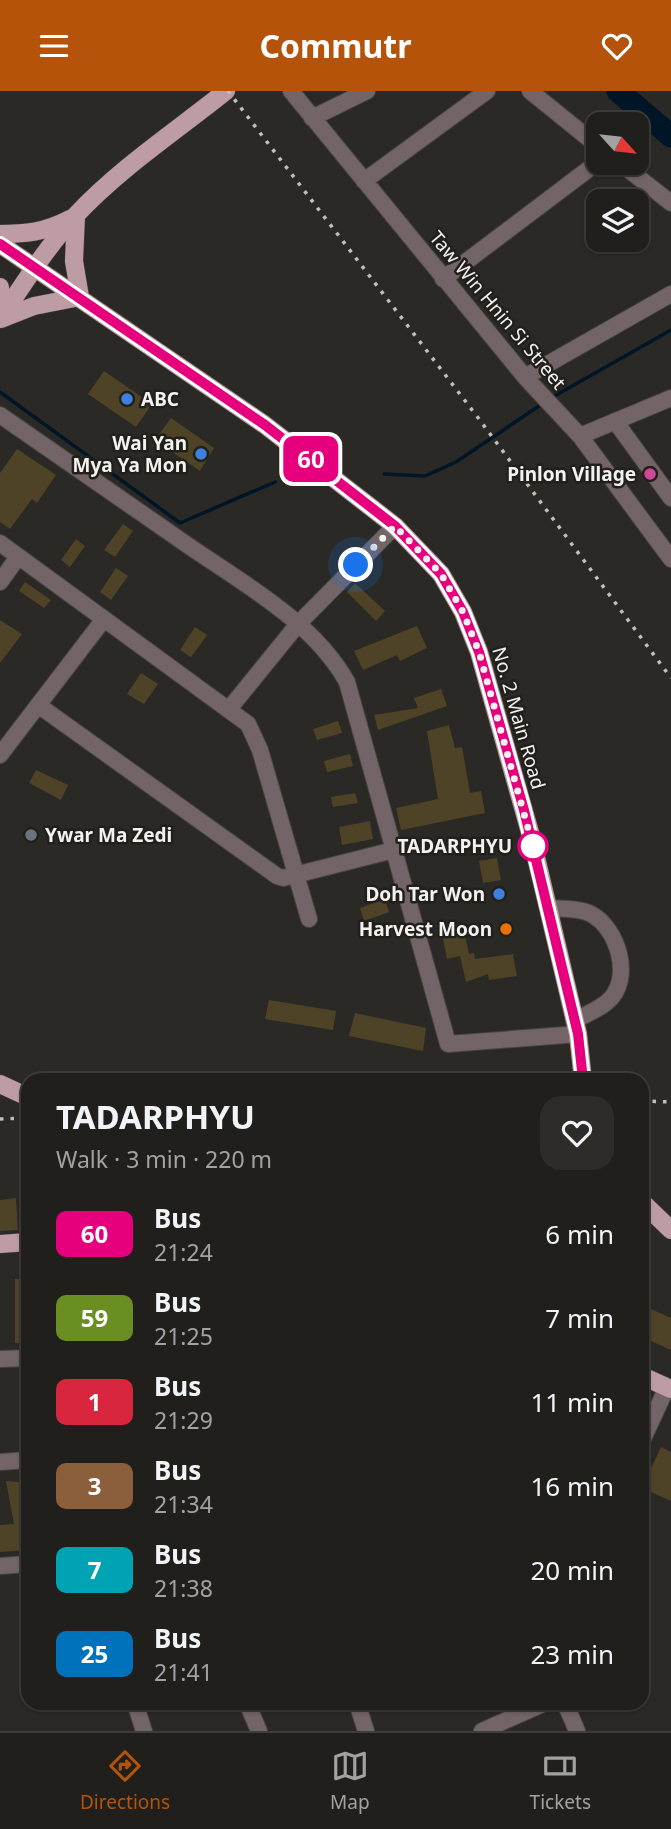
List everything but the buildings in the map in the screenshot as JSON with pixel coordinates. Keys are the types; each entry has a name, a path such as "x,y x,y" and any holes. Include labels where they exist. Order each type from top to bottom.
{"main road":[{"path":"0,319 34,267 76,216 108,184 226,91"},
{"path":"0,234 27,235 49,230 76,216"},
{"path":"0,319 26,309 80,297 74,261 76,216"},
{"path":"0,244 34,267"},
{"name":"No. 2 Main Road","path":"34,267 265,425 395,526 441,574 471,632 531,836 576,1028 582,1073"},
{"path":"0,288 0,319"},
{"path":"0,1084 21,1094"},
{"path":"649,1208 669,1227"},
{"path":"0,1244 21,1242"},
{"path":"649,1379 669,1388"}],"street":[{"name":"Taw Win Hnin Si Street","path":"291,91 525,377 580,436 671,559"},
{"path":"312,118 367,91"},
{"path":"364,181 487,91"},
{"path":"530,91 586,136"},
{"path":"443,279 586,171"},
{"path":"635,175 671,203"},
{"path":"525,377 671,294"},
{"path":"580,436 671,398"},
{"path":"0,415 298,624 333,656 347,682 448,1044 576,1028 608,1002 617,990 621,964 605,923 588,912 548,908"},
{"path":"615,421 671,498"},
{"path":"229,709 298,624 395,526"},
{"path":"0,543 248,724 260,750 309,919"},
{"path":"0,582 18,557"},
{"path":"0,755 104,618"},
{"path":"38,705 277,876 296,874 394,850"},
{"path":"0,1360 21,1358"},
{"path":"649,1427 669,1388"},
{"path":"0,1462 21,1460"},
{"path":"0,1566 21,1564"},
{"path":"137,1710 144,1731"},
{"path":"250,1710 259,1731"},
{"path":"359,1710 366,1731"},
{"path":"482,1731 529,1710"},
{"path":"568,1710 577,1731"}],"waterway":[{"path":"618,91 671,136"},
{"path":"551,398 671,330"},
{"path":"0,392 180,523 275,482"},
{"path":"384,474 425,476 456,462 542,404"}],"railway":[{"path":"228,91 479,419 671,678"},
{"path":"649,1101 671,1102"},
{"path":"0,1119 21,1118"}],"bus line":[{"name":"60","path":"0,244 265,425 395,526 441,574 463,612 479,652 524,810 578,1034 582,1073"}],"place":[{"name":"ABC","path":"127,399"},
{"name":"Wai Yan Mya Ya Mon","path":"201,454"},
{"name":"Pinlon Village","path":"650,474"},
{"name":"Ywar Ma Zedi","path":"31,835"},
{"name":"TADARPHYU","path":"533,846"},
{"name":"Doh Tar Won","path":"499,894"},
{"name":"Harvest Moon","path":"506,929"}],"route":[{"path":"356,565 395,526 441,574 463,612 479,652 533,846"}]}
